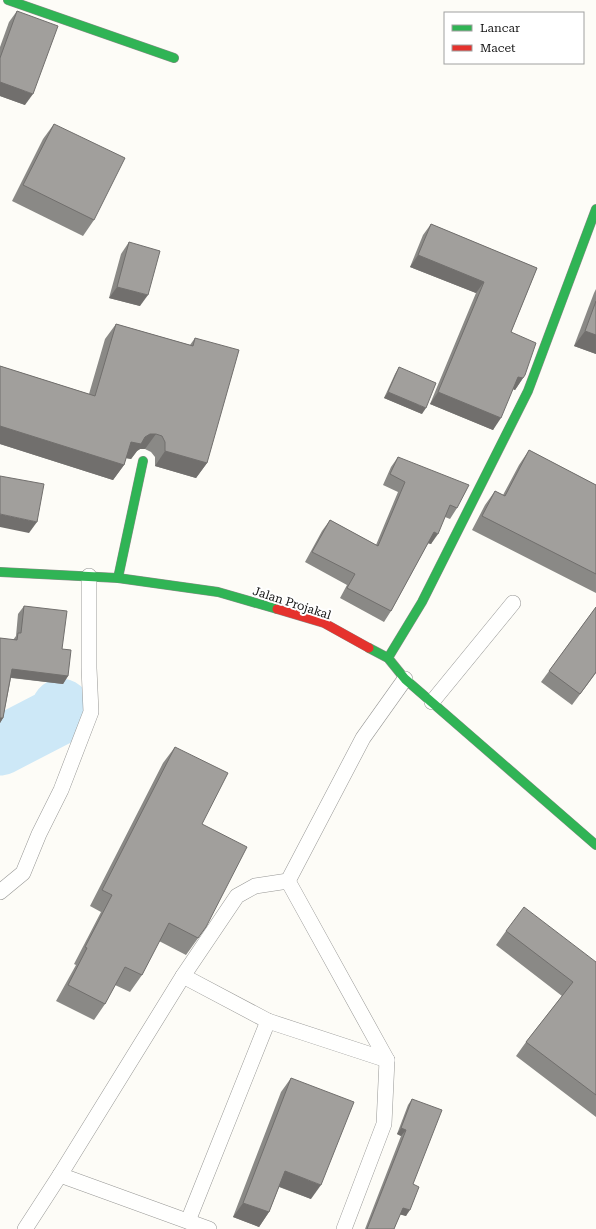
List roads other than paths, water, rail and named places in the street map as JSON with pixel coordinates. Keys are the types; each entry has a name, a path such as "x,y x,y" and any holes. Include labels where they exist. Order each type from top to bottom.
{"street":[{"path":"8,0 174,58"},
{"path":"388,658 422,602 528,391 596,209"},
{"path":"118,578 143,461"},
{"name":"Jalan Projakal","path":"0,572 118,578 218,592 324,623 388,658 405,679 596,845"}],"lane":[{"path":"0,892 23,873 39,834 61,790 91,712 89,576"},
{"path":"432,702 513,604"},
{"path":"288,881 363,738 405,679"},
{"path":"25,1229 183,976 237,896 255,886 288,881"},
{"path":"288,881 387,1060 384,1124 344,1229"},
{"path":"183,976 268,1020 387,1060"},
{"path":"188,1221 268,1020"},
{"path":"60,1175 209,1229"}],"waterway":[{"path":"0,746 56,717 61,708"}]}
